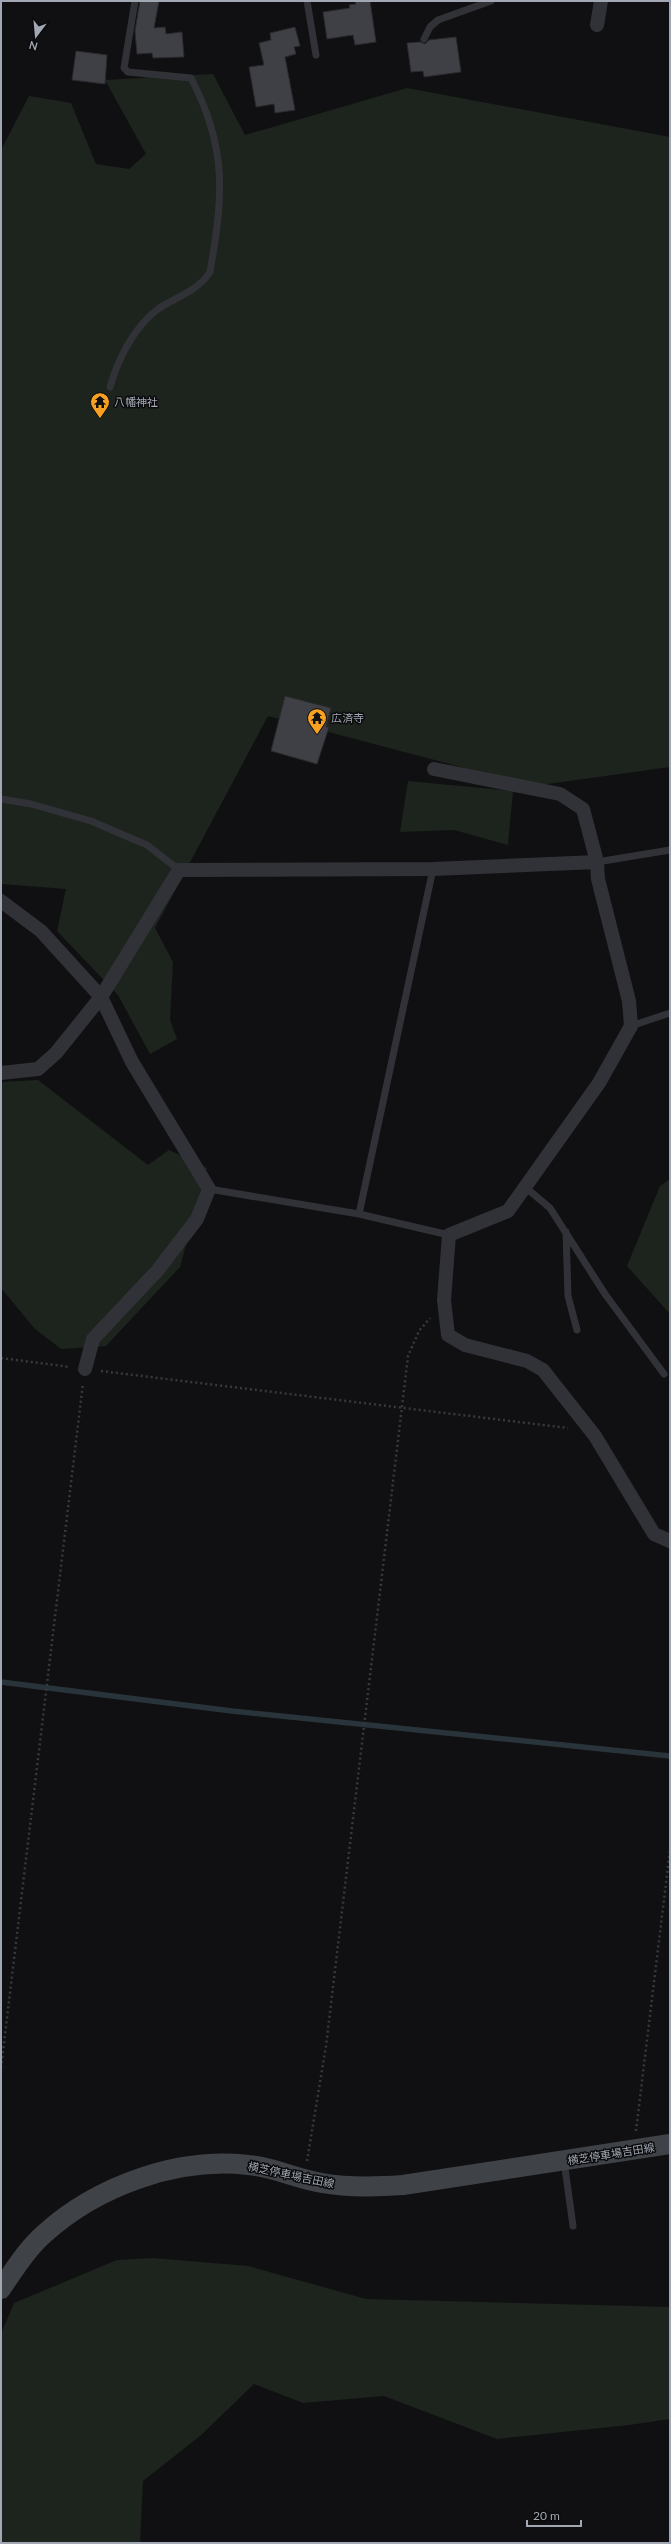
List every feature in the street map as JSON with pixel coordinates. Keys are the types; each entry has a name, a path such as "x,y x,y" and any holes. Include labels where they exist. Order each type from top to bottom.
{"main road":[{"name":"横芝停車場吉田線","path":"1,2289 16,2265 44,2234 78,2208 125,2184 178,2168 212,2164 249,2165 304,2179 349,2187 403,2185 634,2151 670,2144"}],"street":[{"path":"597,25 601,1"},
{"path":"434,769 560,794 583,809 597,862 598,879 629,1001 631,1026 599,1083 508,1211 449,1235 444,1300 448,1335 465,1345 527,1361 543,1370 591,1431 654,1534 670,1541"},
{"path":"1,1073 38,1069 56,1053 102,997 179,870 433,869 597,862"},
{"path":"1,901 41,931 102,997 132,1062 209,1188 197,1219 157,1271 93,1339 85,1369"}],"lane":[{"path":"110,387 116,366 144,322 158,309 204,282 210,272 222,190 211,121 191,78 128,72 124,68 135,1"},
{"path":"307,1 316,55"},
{"path":"424,39 430,27 438,20 491,1"},
{"path":"1,799 31,804 91,821 147,845 179,870"},
{"path":"597,862 670,850"},
{"path":"358,1214 433,869"},
{"path":"631,1026 670,1013"},
{"path":"525,1187 550,1208 605,1294 664,1374"},
{"path":"209,1188 358,1214 449,1235"},
{"path":"566,1232 568,1296 577,1330"},
{"path":"564,2161 573,2226"}],"path":[{"path":"304,2179 326,2046 408,1356 419,1331 444,1300"},
{"path":"1,1358 591,1431"},
{"path":"1,2068 85,1369"},
{"path":"634,2151 670,1850"}],"shaded area":[{"path":"213,74 245,135 407,88 670,137 670,767 533,786 268,716 155,928 173,962 170,1020 177,1039 150,1054 118,995 57,931 66,889 1,884 1,150 29,96 71,103 96,164 129,169 146,154 105,80"},
{"path":"408,781 513,791 508,845 454,830 400,832"},
{"path":"38,1080 148,1165 169,1150 207,1168 180,1267 106,1346 61,1349 35,1329 1,1288 1,1082"},
{"path":"670,1179 670,1314 627,1266 660,1186"},
{"path":"153,2258 248,2266 366,2299 670,2307 670,2419 629,2425 497,2439 384,2396 303,2403 254,2384 200,2436 143,2481 140,2543 1,2543 1,2334 14,2303 117,2260"}],"building":[{"path":"140,1 159,1 154,28 165,27 166,34 182,32 184,57 153,58 152,53 137,54 135,31"},
{"path":"355,1 370,1 376,42 355,45 353,35 327,39 323,12 350,8 349,5 356,4"},
{"path":"295,27 300,46 294,47 296,54 285,57 295,110 275,113 274,104 256,107 249,67 264,65 259,43 271,40 270,33"},
{"path":"456,37 461,72 424,77 423,71 411,72 407,43 420,42 425,44 429,40"},
{"path":"76,51 107,55 105,84 72,80"},
{"path":"285,696 331,708 326,727 329,727 317,764 271,751"}],"waterway":[{"path":"1,1682 232,1711 670,1756"}],"place":[{"name":"八幡神社","path":"100,419"},
{"name":"広済寺","path":"317,735"}]}
